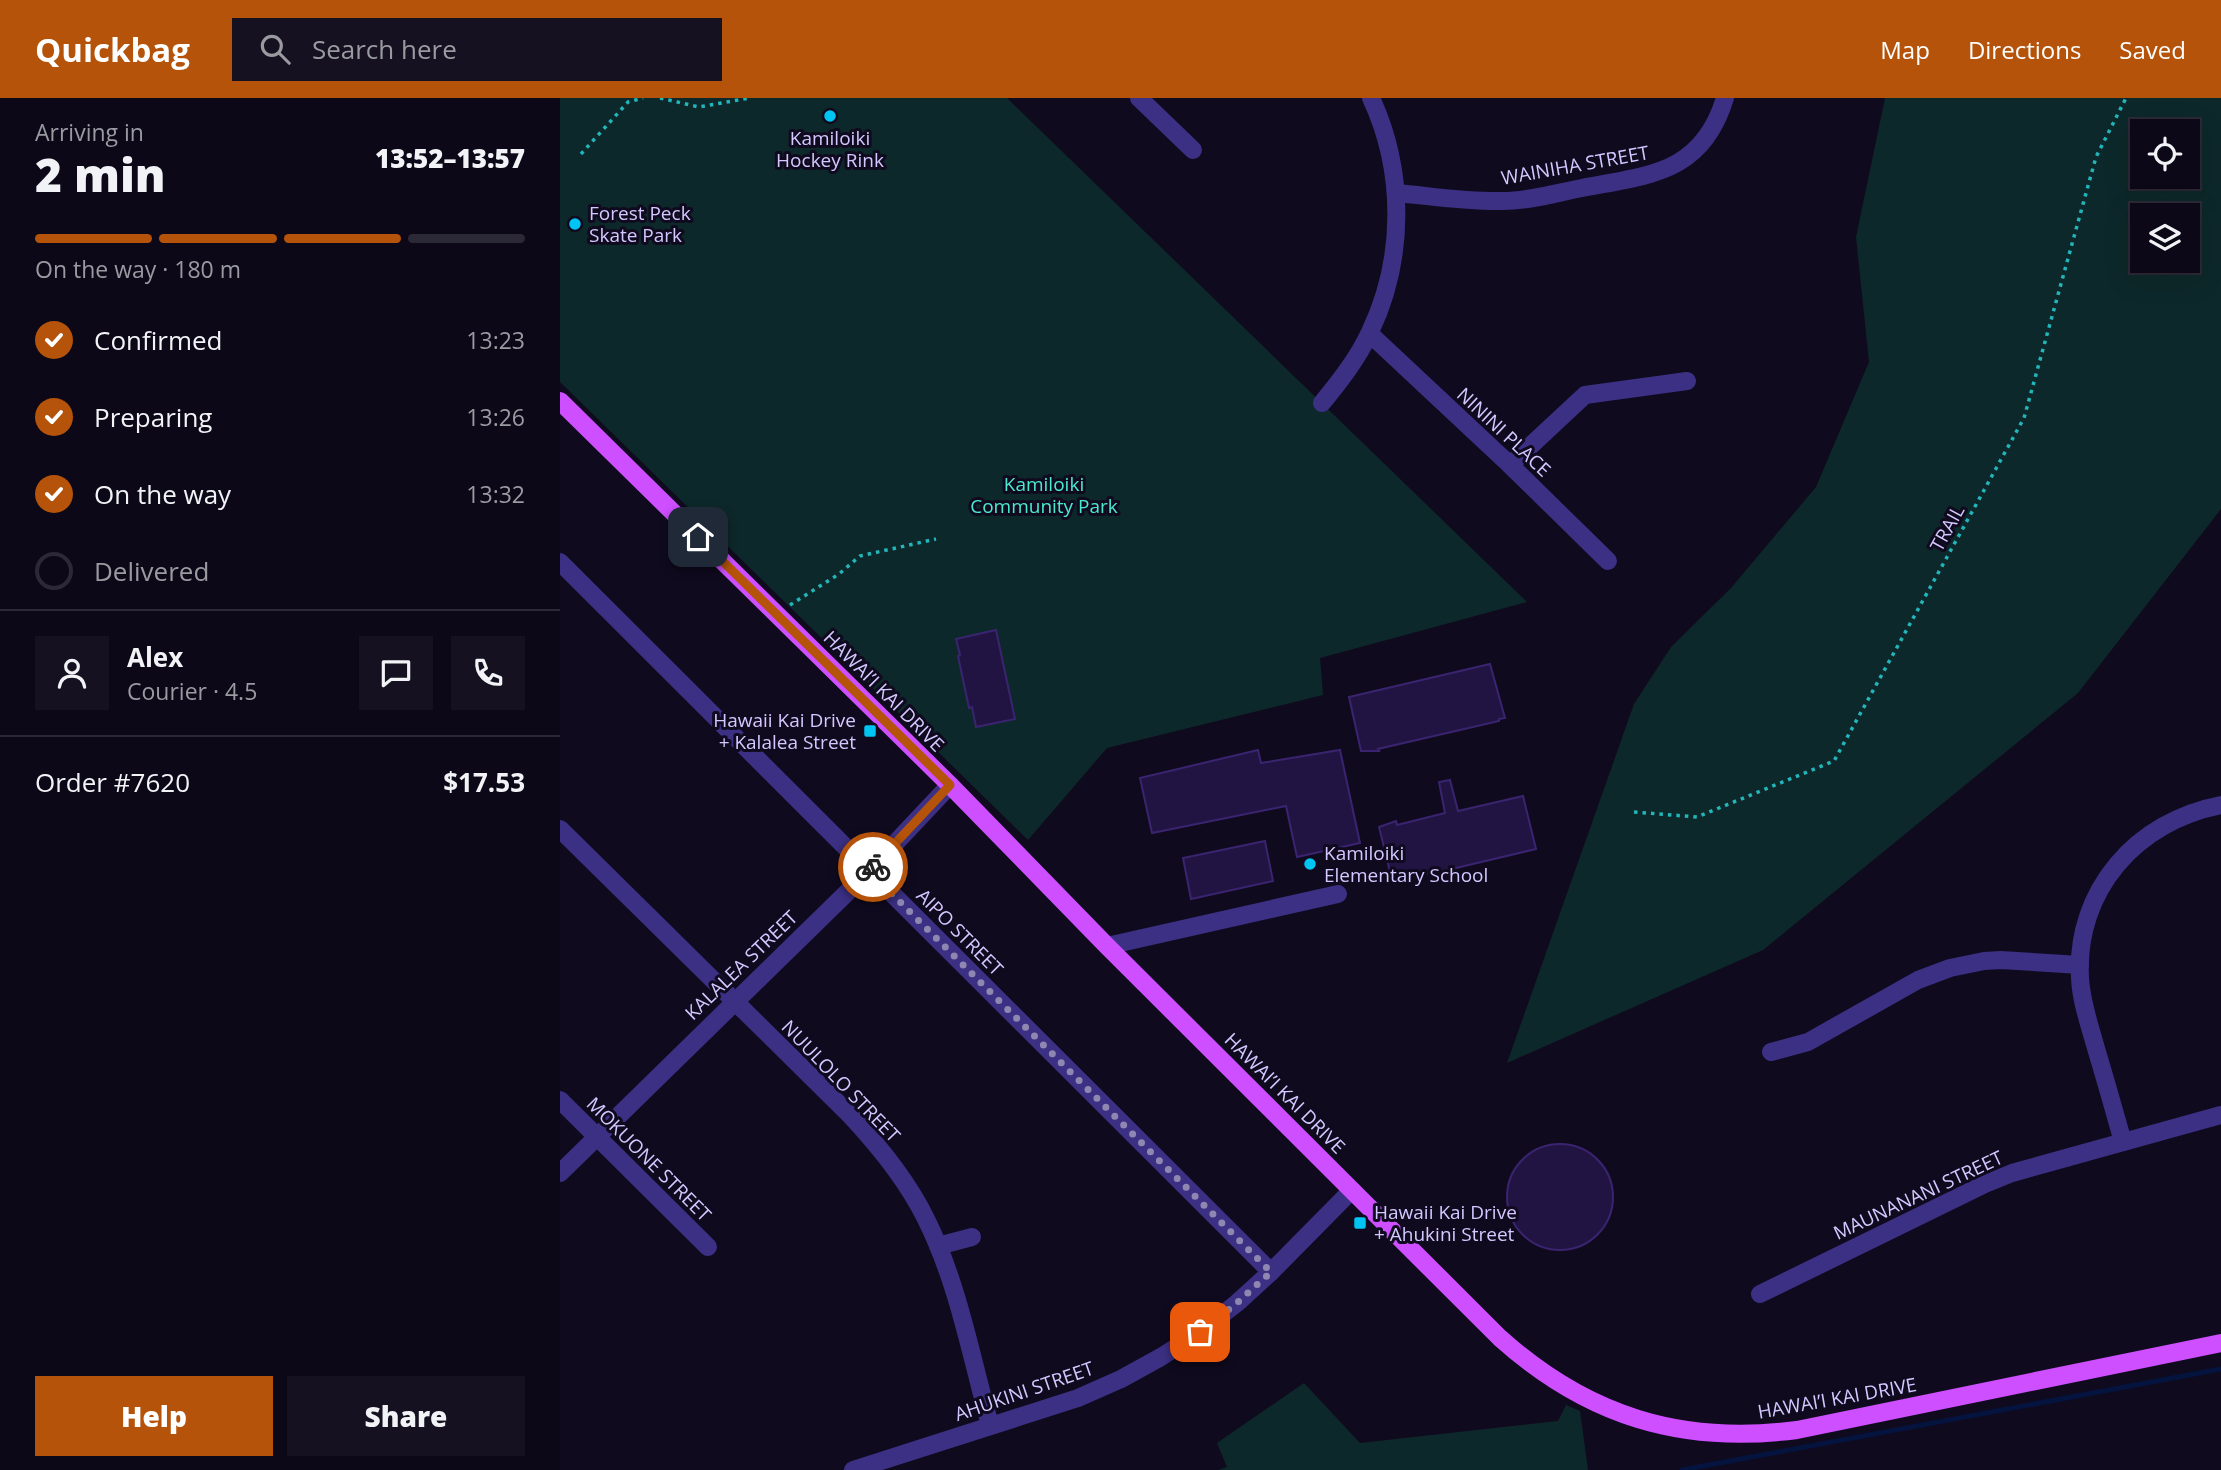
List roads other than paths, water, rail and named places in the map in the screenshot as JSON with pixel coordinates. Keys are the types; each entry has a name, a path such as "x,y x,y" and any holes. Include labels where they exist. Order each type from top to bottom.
{"main road":[{"name":"HAWAI’I KAI DRIVE","path":"560,401 950,785 1107,946 1500,1338 1546,1376 1606,1408 1652,1423 1681,1430 1739,1435 1797,1430 2221,1343"}],"street":[{"path":"1139,98 1192,150"},
{"path":"1322,403 1343,377 1370,334 1392,267 1396,193 1389,150 1371,98"},
{"name":"WAINIHA STREET","path":"1396,193 1503,201 1527,199 1649,175 1679,163 1699,147 1718,120 1725,98"},
{"name":"NININI PLACE","path":"1370,334 1608,561"},
{"path":"1510,465 1585,395 1687,381"},
{"name":"AIPO STREET","path":"560,562 1271,1272"},
{"name":"KALALEA STREET","path":"560,1173 869,871 950,785"},
{"path":"2123,1142 2084,1007 2080,965 2083,936 2104,882 2122,859 2143,839 2166,824 2193,812 2221,805"},
{"name":"NUULOLO STREET","path":"560,829 872,1138 909,1189 938,1246 949,1275 990,1425"},
{"path":"1107,946 1338,894"},
{"path":"1771,1052 1808,1042 1918,980 1950,968 2000,960 2080,965"},
{"name":"MOKUONE STREET","path":"560,1100 708,1247"},
{"name":"MAUNANANI STREET","path":"1760,1294 2012,1173 2221,1115"},
{"name":"AHUKINI STREET","path":"853,1470 1078,1398 1141,1368 1200,1332 1237,1303 1352,1190"},
{"path":"938,1246 972,1237"}],"waterway":[{"path":"1682,1470 2221,1369"}],"place":[{"name":"Kamiloiki Hockey Rink","path":"830,116"},
{"name":"Forest Peck Skate Park","path":"575,224"},
{"name":"Hawaii Kai Drive + Kalalea Street","path":"870,731"},
{"name":"Kamiloiki Elementary School","path":"1310,864"},
{"name":"Hawaii Kai Drive + Ahukini Street","path":"1360,1223"}],"park label":[{"name":"Kamiloiki Community Park","path":"1044,495"}]}
